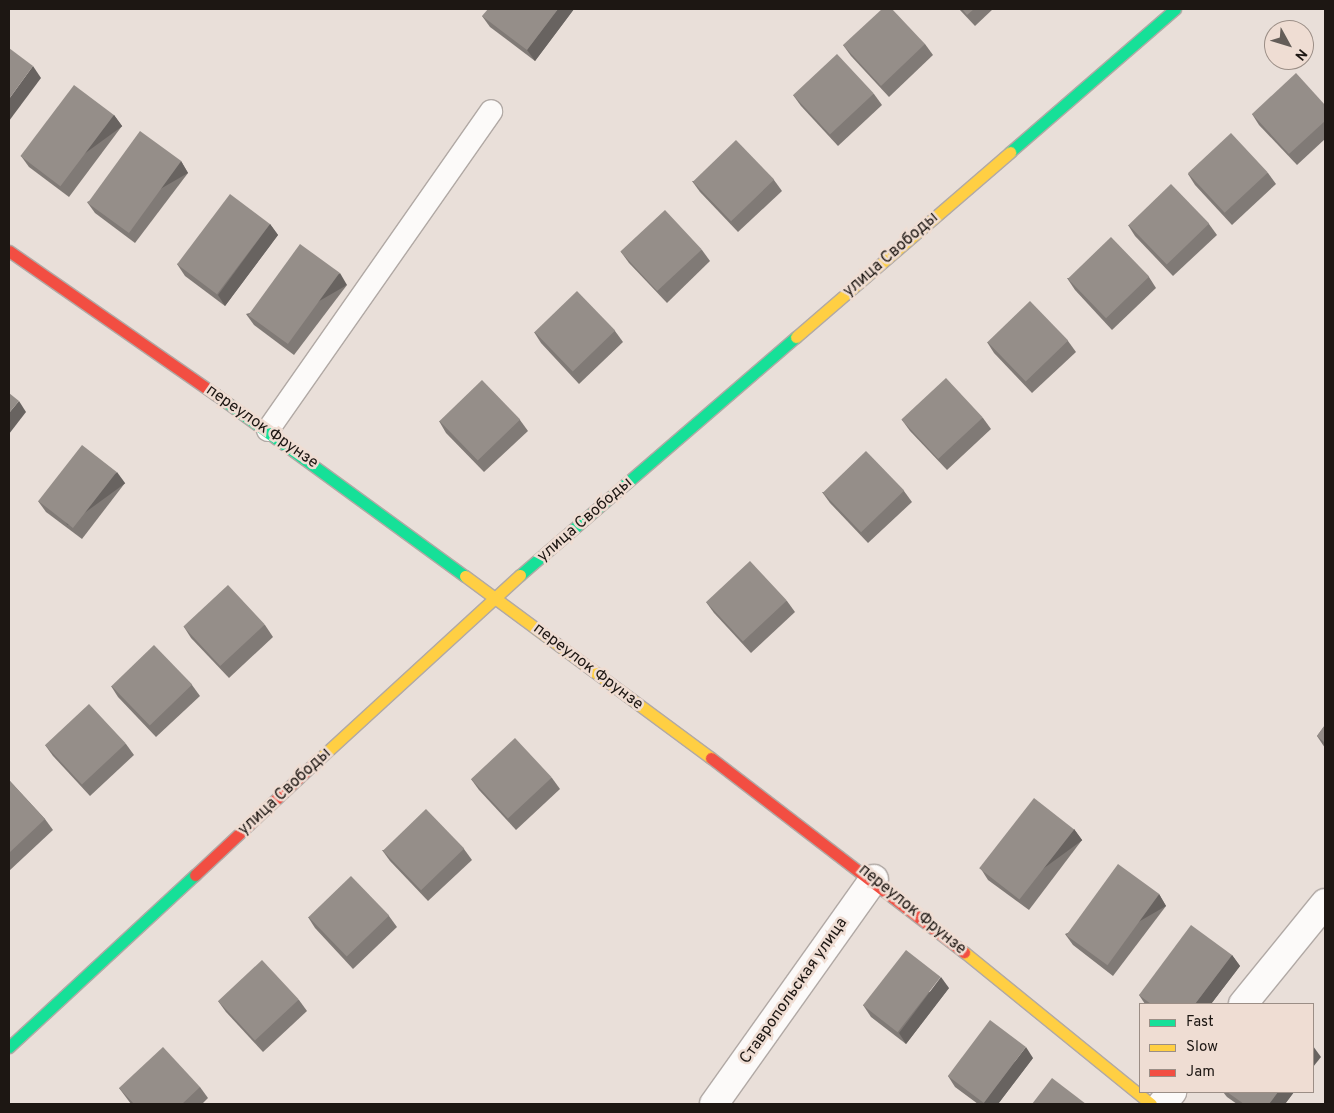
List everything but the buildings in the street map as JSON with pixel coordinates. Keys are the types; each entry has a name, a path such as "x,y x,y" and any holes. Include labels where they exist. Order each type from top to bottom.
{"main road":[{"name":"улица Свободы","path":"9,1047 495,598 1175,9"},
{"name":"переулок Фрунзе","path":"9,251 268,430 874,879 1151,1104"}],"street":[{"name":"Ставропольская улица","path":"714,1104 874,879"},
{"path":"1244,1003 1325,903"},
{"path":"1162,1104 1171,1093"}],"lane":[{"path":"268,430 491,111"}],"traffic: fast":[{"path":"1010,152 1175,9"},
{"path":"520,575 796,337"},
{"path":"215,394 465,576"},
{"path":"9,1047 195,875"}],"traffic: slow":[{"path":"796,337 1010,152"},
{"path":"318,760 520,575"},
{"path":"465,576 711,758"},
{"path":"964,952 1151,1104"}],"traffic: jam":[{"path":"9,251 215,394"},
{"path":"711,758 964,952"},
{"path":"195,875 318,760"}]}
